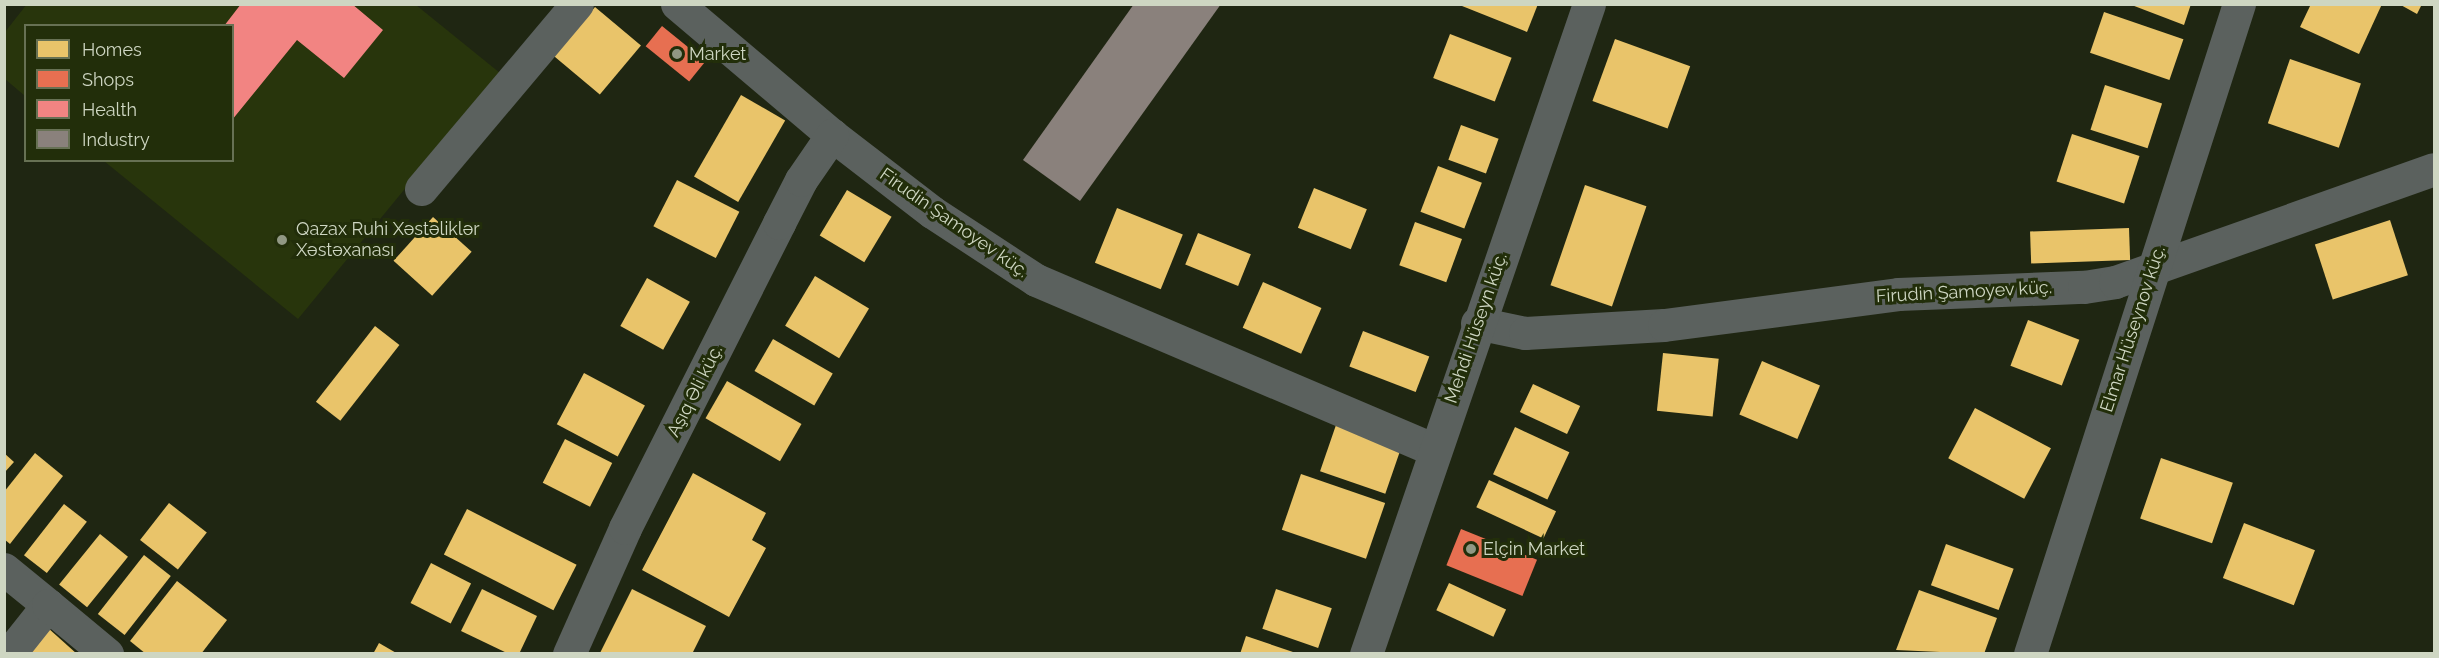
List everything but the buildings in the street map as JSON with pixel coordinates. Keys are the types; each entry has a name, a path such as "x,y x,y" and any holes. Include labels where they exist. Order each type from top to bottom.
{"street":[{"path":"421,189 577,4"},
{"name":"Firudin Şamoyev küç.","path":"677,4 832,135 932,212 1036,280 1435,450"},
{"name":"Mehdi Hüseyn küç.","path":"1366,654 1477,323 1589,4"},
{"name":"Elmar Hüseynov küç.","path":"2030,654 2239,4"},
{"name":"Aşıq Əli küç.","path":"569,654 625,528 779,223 801,180 832,135"},
{"name":"Firudin Şamoyev küç.","path":"1477,323 1525,333 1664,325 1898,294 2084,287 2151,273 2434,169"},
{"path":"4,569 107,654"},
{"path":"9,654 48,606"}],"shaded area":[{"name":"Qazax Ruhi Xəstəliklər Xəstəxanası","path":"27,4 416,5 500,73 298,319 105,162 234,162 234,24 24,24 24,95 5,79 5,32"}],"place":[{"name":"Market","path":"677,54"},
{"name":"Qazax Ruhi Xəstəliklər Xəstəxanası","path":"282,240"},
{"name":"Elçin Market","path":"1471,549"}]}
